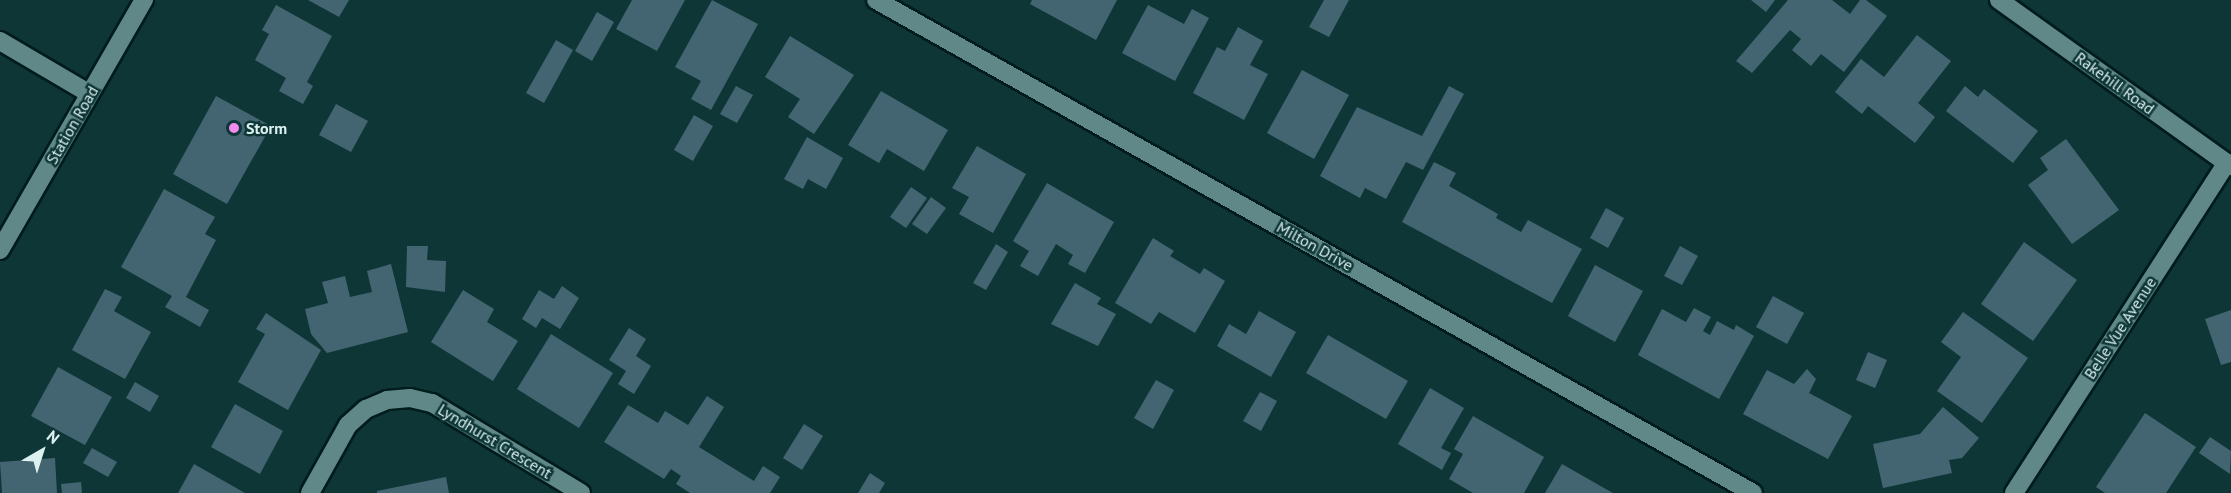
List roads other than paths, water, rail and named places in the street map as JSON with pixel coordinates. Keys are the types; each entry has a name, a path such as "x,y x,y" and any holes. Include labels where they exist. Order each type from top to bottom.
{"street":[{"name":"Station Road","path":"0,250 144,0"},
{"name":"Milton Drive","path":"876,0 1753,493"},
{"name":"Rakehill Road","path":"1999,0 2229,165"},
{"path":"0,41 90,94"},
{"name":"Belle Vue Avenue","path":"2013,493 2229,165"},
{"name":"Lyndhurst Crescent","path":"310,493 348,425 366,409 387,400 410,398 432,403 580,493"}],"place":[{"name":"Storm","path":"234,128"}]}
